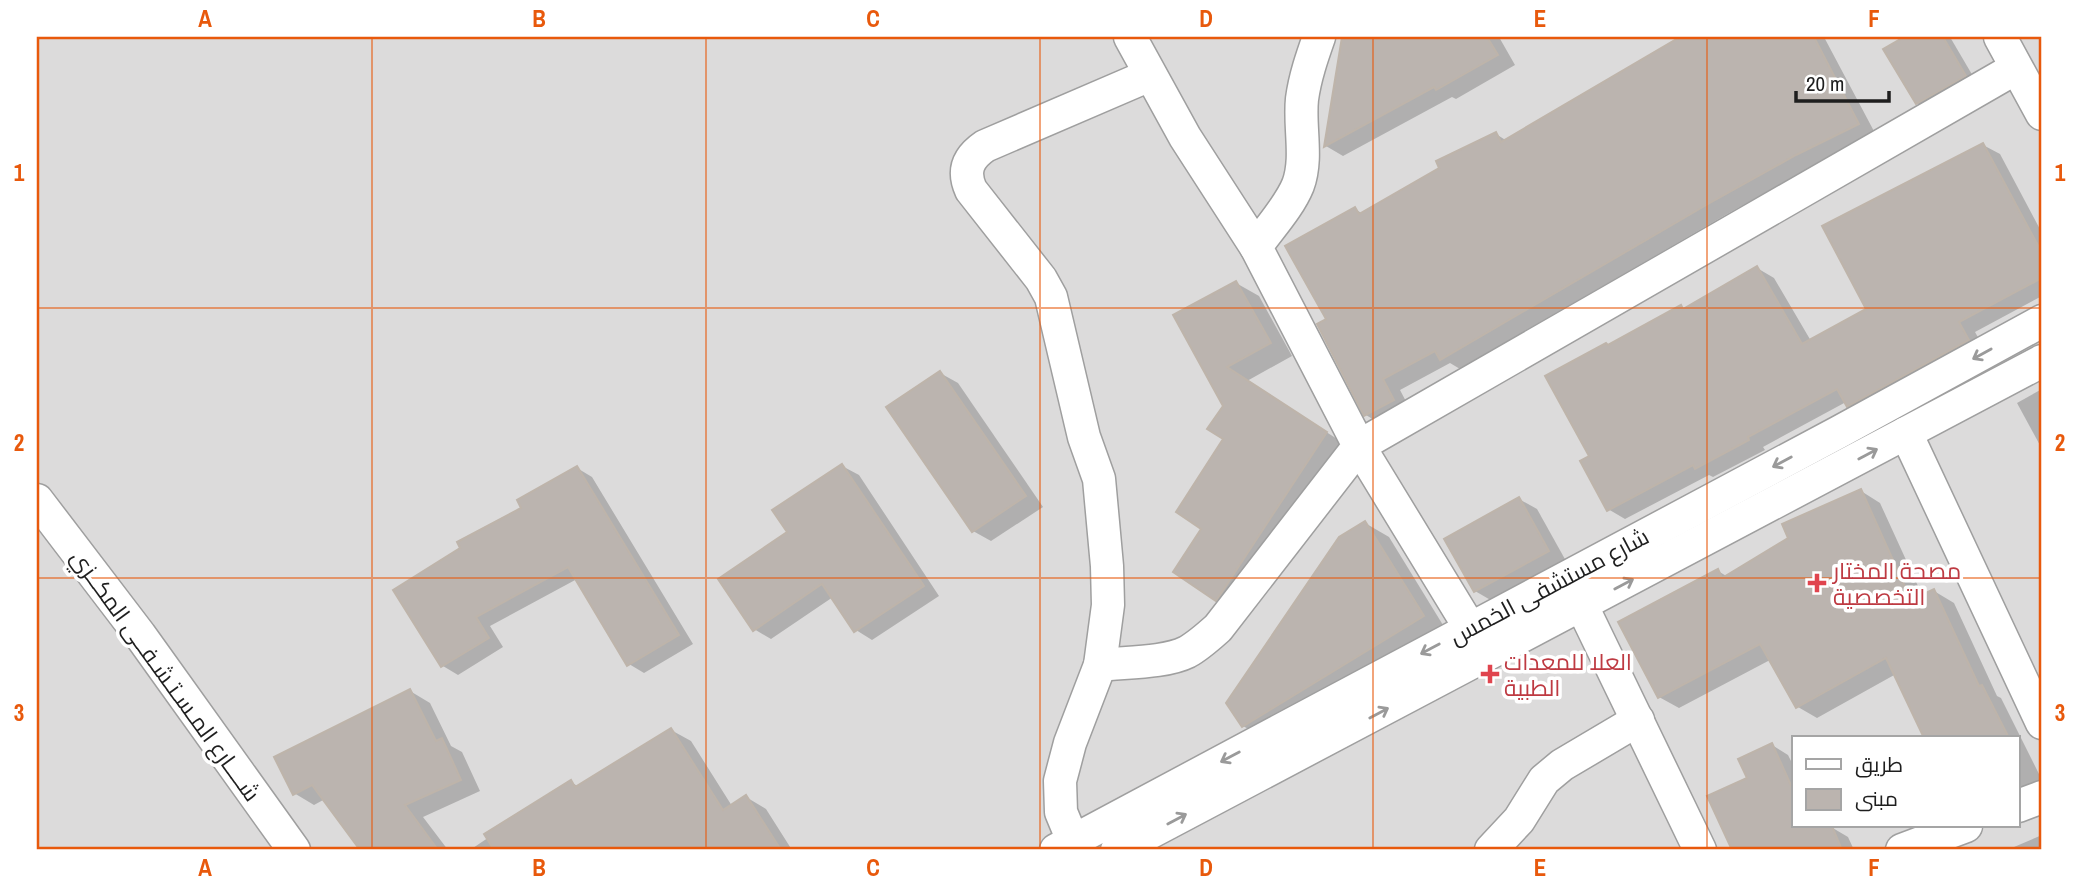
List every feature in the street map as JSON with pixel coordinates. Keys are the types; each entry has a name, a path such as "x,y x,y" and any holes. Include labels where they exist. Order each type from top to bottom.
{"street":[{"path":"1130,37 1185,137 1256,247 1359,446 1470,628"},
{"path":"1256,247 1298,185 1302,168 1302,99 1319,37"},
{"path":"2000,37 2042,114"},
{"path":"1100,665 1164,658 1185,653 1200,644 1218,628 1359,446 2016,68"},
{"path":"1064,846 1060,781 1070,743 1100,665 1108,605 1099,479 1084,437 1051,297 1041,279 971,190 967,181 967,166 974,154 985,146 1150,75"},
{"name":"شارع مستشفى الخمس","path":"1064,846 2042,321"},
{"name":"شارع مستشفى الخمس","path":"1120,850 2042,361"},
{"path":"1906,433 2042,723"},
{"name":"شــــارع المـسـتـشـفــى المكــزي","path":"37,500 140,635 294,850"},
{"path":"1582,606 1700,850"},
{"path":"1491,850 1519,820 1544,780 1562,765 1638,720"},
{"path":"2020,805 2042,797"},
{"path":"1902,850 1961,828"}],"shaded area":[{"path":"37,37 2042,37 2042,850 37,850"}],"building":[{"path":"1342,37 1487,37 1498,55 1324,147"},
{"path":"1680,37 1814,37 1859,124 1796,155 1708,204 1440,360 1435,351 1383,379 1394,400 1364,416 1317,324 1326,319 1285,246 1355,207 1359,214 1439,168 1436,161 1496,132 1501,142"},
{"path":"1904,37 1943,37 1966,76 1916,104 1883,49"},
{"path":"1983,143 2042,253 2042,278 1959,322 1969,340 1847,407 1837,389 1695,469 1693,465 1607,511 1580,461 1589,456 1545,376 1681,305 1683,309 1757,266 1802,344 1866,309 1822,226"},
{"path":"1236,281 1271,343 1227,367 1327,432 1216,601 1173,572 1201,529 1176,512 1223,439 1207,429 1223,406 1173,315"},
{"path":"940,371 1026,496 972,532 886,407"},
{"path":"842,464 924,586 854,632 822,584 753,631 718,579 787,532 772,510"},
{"path":"577,466 679,635 627,666 568,567 476,617 489,638 441,667 393,590 460,548 457,542 521,508 517,500"},
{"path":"1861,489 1911,600 1934,589 1979,686 1982,685 2008,736 1923,736 1886,658 1796,708 1760,644 1658,698 1618,622 1718,569 1722,578 1788,538 1782,524"},
{"path":"1519,497 1549,551 1474,592 1444,539"},
{"path":"1365,521 1424,616 1242,727 1226,703 1339,537"},
{"path":"410,689 436,741 442,738 461,780 405,805 438,850 360,850 312,785 293,795 274,757"},
{"path":"671,728 723,810 746,795 781,850 494,850 484,834 571,780 575,787"},
{"path":"1772,743 1792,788 1792,828 1833,828 1842,850 1732,850 1707,796 1747,778 1738,759"}],"place":[{"name":"مصحة المختار التخصصية","path":"1817,583"},
{"name":"العلا للمعدات الطبية","path":"1490,674"}]}
